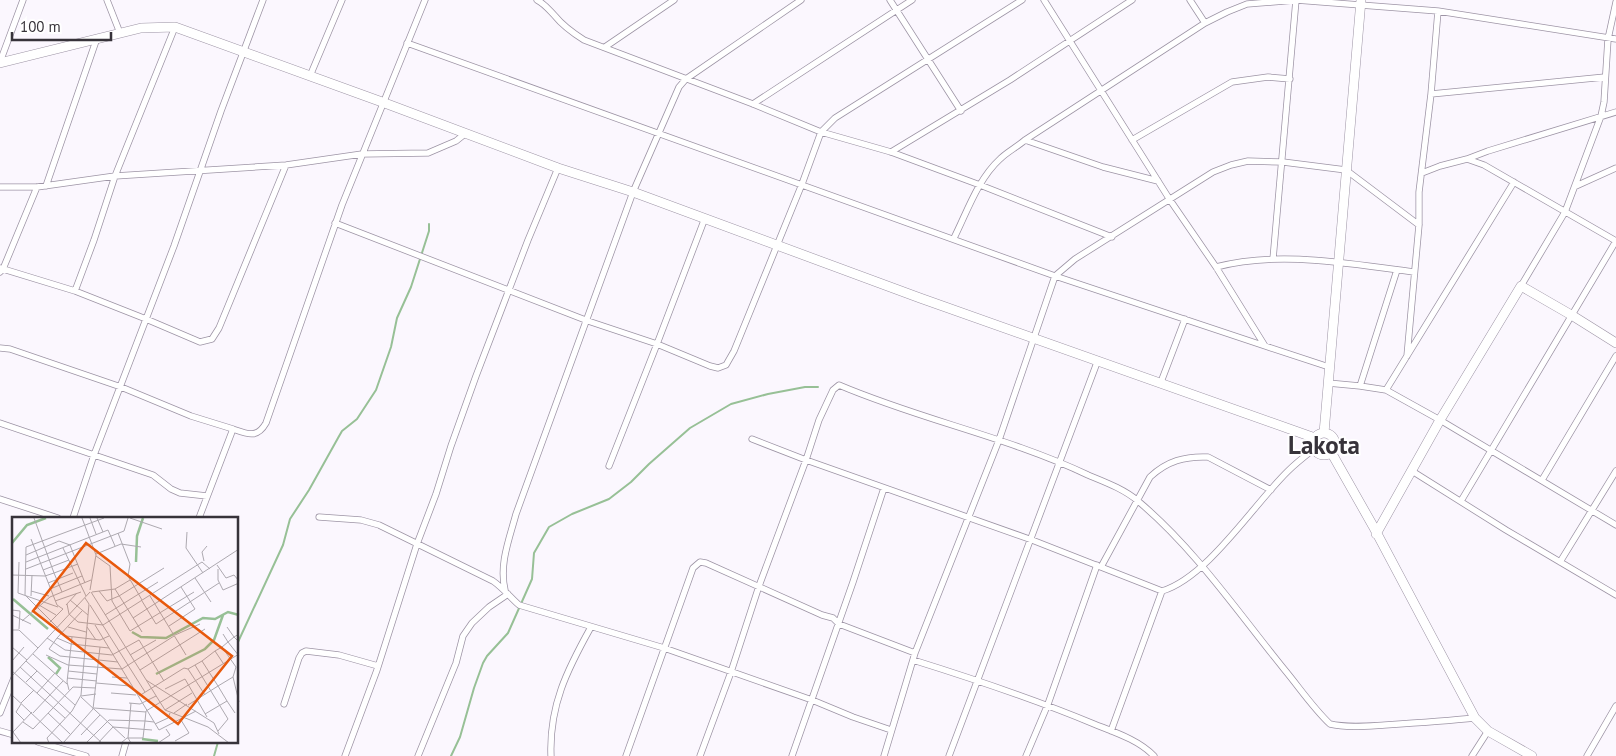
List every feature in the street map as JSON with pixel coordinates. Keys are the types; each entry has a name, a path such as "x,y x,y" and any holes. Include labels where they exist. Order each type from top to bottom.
{"main road":[{"path":"1324,434 1361,2"},
{"path":"0,62 141,28 175,27 466,132 558,168 633,192 1033,338 1315,438 1324,434 1330,436 1334,440 1334,447 1331,452 1322,455 1317,453 1313,443 1315,438"},
{"path":"1376,534 1440,420 1521,286 1616,343"},
{"path":"1331,452 1475,718 1488,731 1532,756"}],"street":[{"path":"0,62 3,48 24,0"},
{"path":"107,0 120,33"},
{"path":"73,517 94,455 174,246 264,0"},
{"path":"310,76 342,0"},
{"path":"0,348 10,349 121,387 191,416 246,434 262,430 335,223 382,102 425,0"},
{"path":"605,47 674,0"},
{"path":"507,592 503,580 503,562 516,514 588,321 633,192 679,87 686,79 801,0"},
{"path":"890,0 961,111"},
{"path":"753,104 912,0"},
{"path":"335,223 510,289 588,321 658,344 718,368 726,365 734,351 778,246 821,132 836,118 1022,0"},
{"path":"1044,0 1265,346"},
{"path":"891,152 1070,43 1132,0"},
{"path":"1190,0 1205,23"},
{"path":"1296,0 1361,2 1438,11 1616,39"},
{"path":"954,238 980,185 999,159 1025,140 1205,23 1247,4 1296,0 1273,259"},
{"path":"540,1 571,32 584,40 821,132 891,152 1112,237"},
{"path":"1521,286 1565,212 1601,116 1604,102 1608,39 1616,2"},
{"path":"1407,356 1419,225 1419,192 1431,94 1438,11"},
{"path":"75,291 115,176 175,27"},
{"path":"46,186 97,38"},
{"path":"407,43 954,238 1055,276 1329,367"},
{"path":"1132,140 1232,82 1268,77 1290,79"},
{"path":"1431,94 1605,77"},
{"path":"1422,173 1616,112"},
{"path":"0,187 37,187 115,176 286,166 362,154 428,153 456,141 466,132"},
{"path":"1025,140 1103,167 1158,181"},
{"path":"1461,501 1616,241 1484,165 1467,159"},
{"path":"884,756 914,656 998,440 1055,276 1075,259 1213,172 1231,164 1248,161 1283,162 1346,170 1419,225"},
{"path":"37,187 1,270 75,291 200,342 212,339 219,328 286,166"},
{"path":"345,756 378,666 417,544 476,376 528,240 558,168"},
{"path":"1576,186 1616,168"},
{"path":"1386,390 1514,182"},
{"path":"609,466 658,344 704,218"},
{"path":"1216,267 1247,260 1273,259 1338,262 1414,272"},
{"path":"1360,386 1397,270"},
{"path":"1161,382 1185,319"},
{"path":"1542,480 1616,356"},
{"path":"950,756 1098,360"},
{"path":"1328,384 1386,390 1616,525"},
{"path":"700,756 819,420 833,390 840,386 1061,462 1138,500 1202,565 1330,724 1337,726 1373,725 1475,718"},
{"path":"0,423 153,475 171,489 180,493 207,496"},
{"path":"199,517 233,429"},
{"path":"752,439 1032,540 1162,591 1173,588 1202,565 1288,471 1314,448"},
{"path":"1026,756 1048,704 1099,566 1150,477 1161,467 1178,460 1208,457 1271,490"},
{"path":"1412,471 1616,595"},
{"path":"1560,562 1616,471"},
{"path":"792,756 839,624 884,488"},
{"path":"0,499 55,517"},
{"path":"319,517 361,520 379,525 462,565 507,592 519,605 664,648 891,730"},
{"path":"626,756 693,568 697,564 706,563 822,615 833,618 839,624 914,656 1048,704 1111,731 1147,749 1154,756"},
{"path":"1111,731 1162,591"},
{"path":"418,756 456,663 463,636 472,623 507,592"},
{"path":"551,756 554,710 560,690 571,664 591,627"},
{"path":"284,704 299,658 306,651 339,655 378,666"},
{"path":"0,713 12,683"},
{"path":"1587,756 1616,706"},
{"path":"1472,756 1488,731"},
{"path":"45,744 86,756"}],"waterway":[{"path":"239,640 283,545 290,519 309,490 342,431 357,419 376,390 391,347 397,318 411,287 429,231 429,224"},
{"path":"451,756 460,737 483,663 508,633 532,579 534,553 549,527 572,514 609,499 631,482 690,428 731,404 768,394 805,387 818,387"},
{"path":"214,756 217,744"}],"district":[{"name":"Lakota","path":"1324,445"}]}
